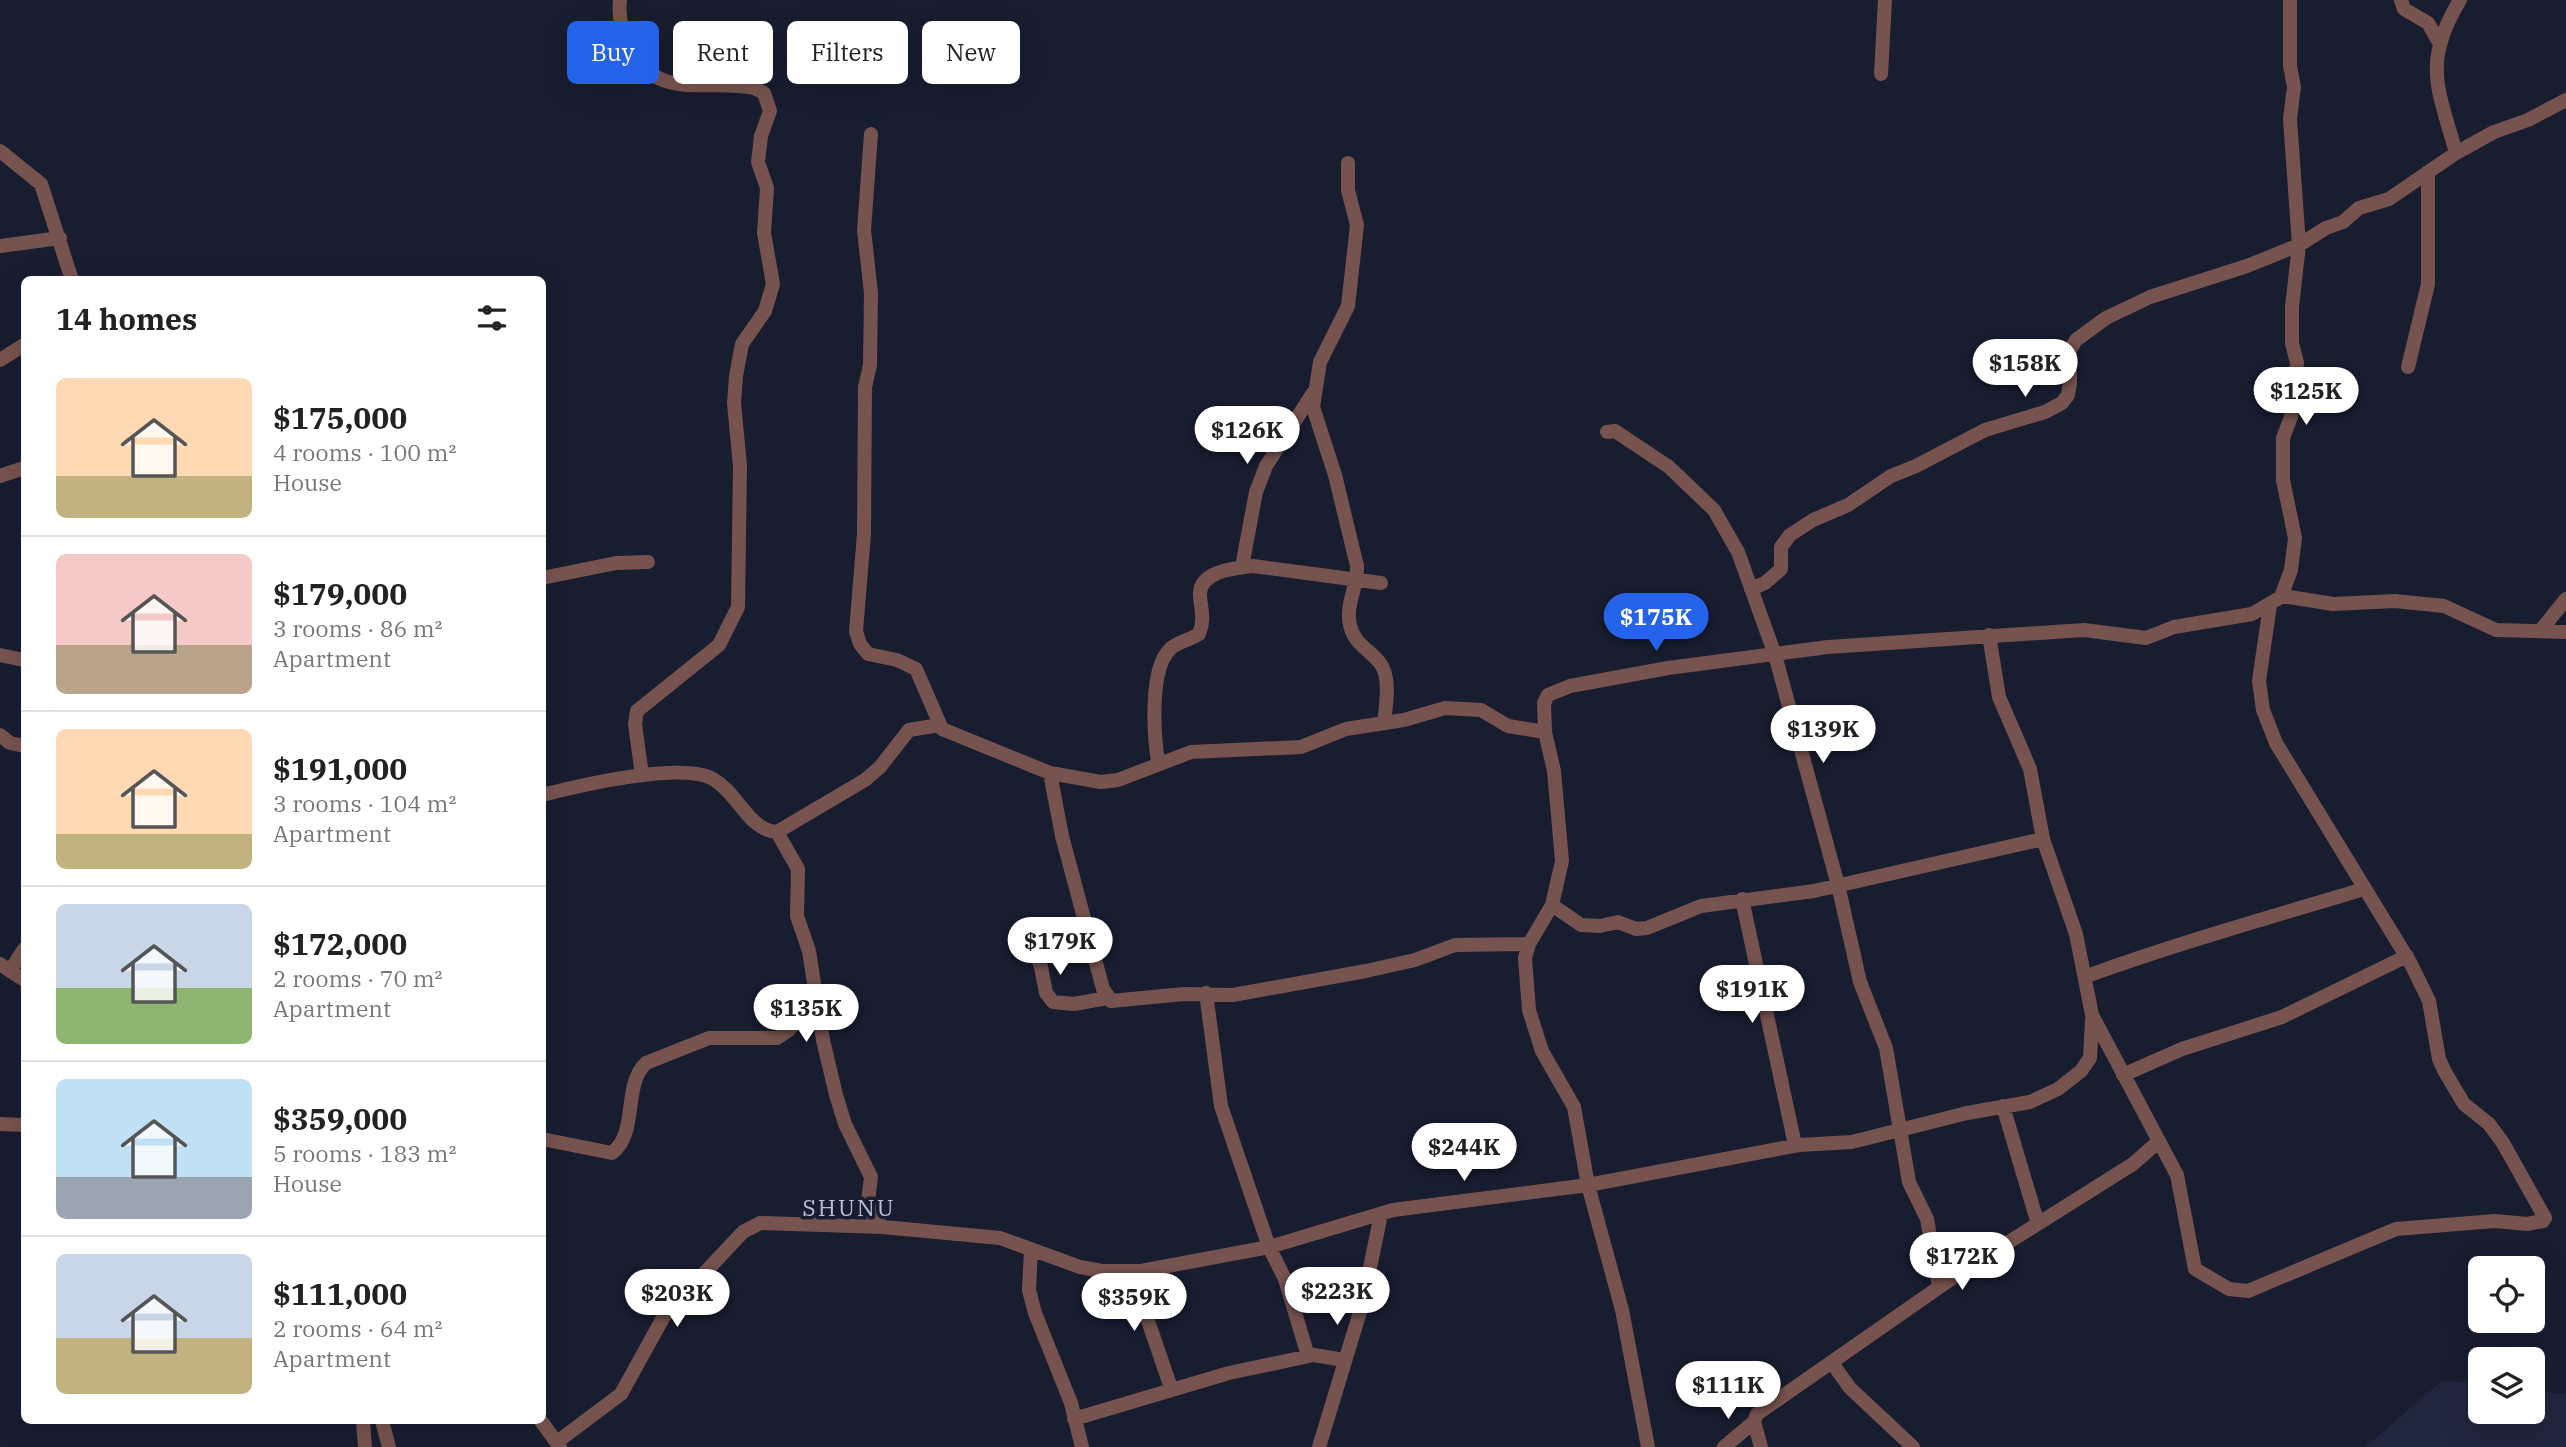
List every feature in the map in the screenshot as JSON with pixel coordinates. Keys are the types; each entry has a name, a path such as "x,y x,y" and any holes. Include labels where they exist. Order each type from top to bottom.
{"street":[{"path":"620,0 619,11 625,38 646,71 660,81 680,86 754,88 764,93 770,111 761,135 758,162 767,188 764,233 773,284 765,311 742,344 734,391 740,466 738,607 719,645 637,711 635,724 642,775"},
{"path":"1881,74 1885,0"},
{"path":"2092,1015 2177,1175 2192,1264 2201,1274 2229,1289 2257,1289 2323,1257 2396,1229 2495,1221 2526,1224 2543,1221 2543,1215 2527,1181 2503,1143 2489,1124 2464,1104 2445,1072 2439,1059 2429,1001 2407,957 2288,765 2263,710 2260,662 2276,601 2291,570 2295,538 2283,480 2283,438 2291,417 2297,363 2292,343 2292,307 2299,245 2291,155 2290,118 2294,87 2290,66 2290,0"},
{"path":"2401,0 2404,9 2428,23 2440,44"},
{"path":"2456,153 2436,83 2435,59 2448,21 2460,0"},
{"path":"1751,589 1765,583 1781,569 1781,547 1790,535 1813,520 1848,505 1891,475 1916,467 1985,429 2045,412 2062,402 2068,395 2070,350 2076,340 2106,318 2150,297 2247,266 2299,245 2326,228 2343,222 2359,208 2389,199 2456,153 2494,132 2528,120 2566,100"},
{"path":"871,134 864,230 871,293 870,365 865,387 864,534 856,631 860,644 868,654 897,660 916,669 940,725 946,731 1050,773 1077,780 1109,782 1158,762 1202,751 1301,747 1346,729 1404,720 1445,708 1481,710 1508,726 1545,732"},
{"path":"0,152 41,184 71,276"},
{"path":"1348,163 1348,190 1357,225 1348,306 1325,350 1312,407 1335,475 1358,580 1348,612 1349,622 1359,645 1379,662 1384,671 1384,722"},
{"path":"2409,367 2415,329 2422,315 2428,284 2428,172"},
{"path":"0,246 60,238"},
{"path":"0,360 21,347"},
{"path":"1242,567 1256,492 1266,466 1314,392"},
{"path":"1607,432 1615,431 1669,467 1714,510 1738,552 1775,655 1838,885 1860,982 1886,1048 1909,1182 1927,1219 1939,1287"},
{"path":"0,476 21,469"},
{"path":"546,577 616,563 648,562"},
{"path":"1158,762 1153,717 1163,661 1171,648 1199,634 1203,622 1201,585 1212,576 1242,567 1307,571 1381,583"},
{"path":"2291,570 2296,584 2312,599"},
{"path":"1648,1447 1622,1310 1588,1185 1574,1107 1542,1051 1529,1010 1525,972 1529,944 1552,905 1561,877 1562,843 1554,771 1545,732 1544,703 1555,691 1668,668 1828,647 2084,630 2146,638 2174,627 2252,614 2276,601 2312,599 2333,604 2395,601 2444,606 2496,630 2566,632"},
{"path":"2541,630 2566,599"},
{"path":"543,1424 559,1445 621,1394 664,1316 743,1232 768,1222 884,1227 1000,1238 1080,1267 1102,1271 1141,1271 1269,1247 1381,1214 1426,1204 1588,1185 1795,1145 1852,1142 1899,1129 2030,1102 2058,1089 2081,1071 2090,1058 2092,1015 2087,976 2077,934 2043,839 2030,769 1999,697 1989,635"},
{"path":"0,656 21,660"},
{"path":"546,794 642,775 700,774 712,778 733,794 761,828 777,832 865,780 880,768 909,730 940,725"},
{"path":"0,735 10,743 21,745"},
{"path":"1050,773 1062,836 1107,998"},
{"path":"777,832 797,869 797,916 809,951 823,1040 839,1103 871,1177 868,1201 871,1213 884,1227"},
{"path":"1552,905 1581,925 1600,926 1618,922 1636,929 1647,928 1701,906 1742,899 1784,897 2043,839"},
{"path":"2087,976 2188,941 2264,922 2364,890"},
{"path":"1742,899 1795,1145"},
{"path":"1029,935 1041,967 1046,993 1053,1002 1074,1004 1107,998 1122,1001 1206,993 1233,995 1415,960 1467,943 1502,946 1529,944"},
{"path":"21,952 5,968 21,978"},
{"path":"2123,1075 2182,1049 2282,1017 2407,957"},
{"path":"1206,993 1221,1106 1269,1247 1284,1279 1308,1356"},
{"path":"546,1140 612,1153 625,1135 637,1081 641,1068 646,1063 674,1049 709,1038 777,1038 789,1030 818,995"},
{"path":"2090,1058 2110,1051"},
{"path":"2003,1106 2038,1224"},
{"path":"0,1124 21,1125"},
{"path":"1724,1447 1754,1422 1757,1413 1939,1287 2133,1164 2159,1141"},
{"path":"1319,1447 1343,1360 1363,1302 1381,1214"},
{"path":"1031,1249 1029,1290 1082,1447"},
{"path":"1141,1271 1144,1309 1171,1388"},
{"path":"1074,1419 1171,1388 1308,1356 1322,1355 1343,1360"},
{"path":"1832,1363 1850,1388 1913,1447"},
{"path":"1754,1422 1761,1447"},
{"path":"363,1424 365,1447"},
{"path":"383,1424 389,1447"}],"shaded area":[{"path":"2443,1380 2468,1383 2468,1424 2545,1424 2545,1392 2566,1394 2566,1447 2365,1447"}],"district":[{"name":"SHUNU","path":"849,1208"}]}
